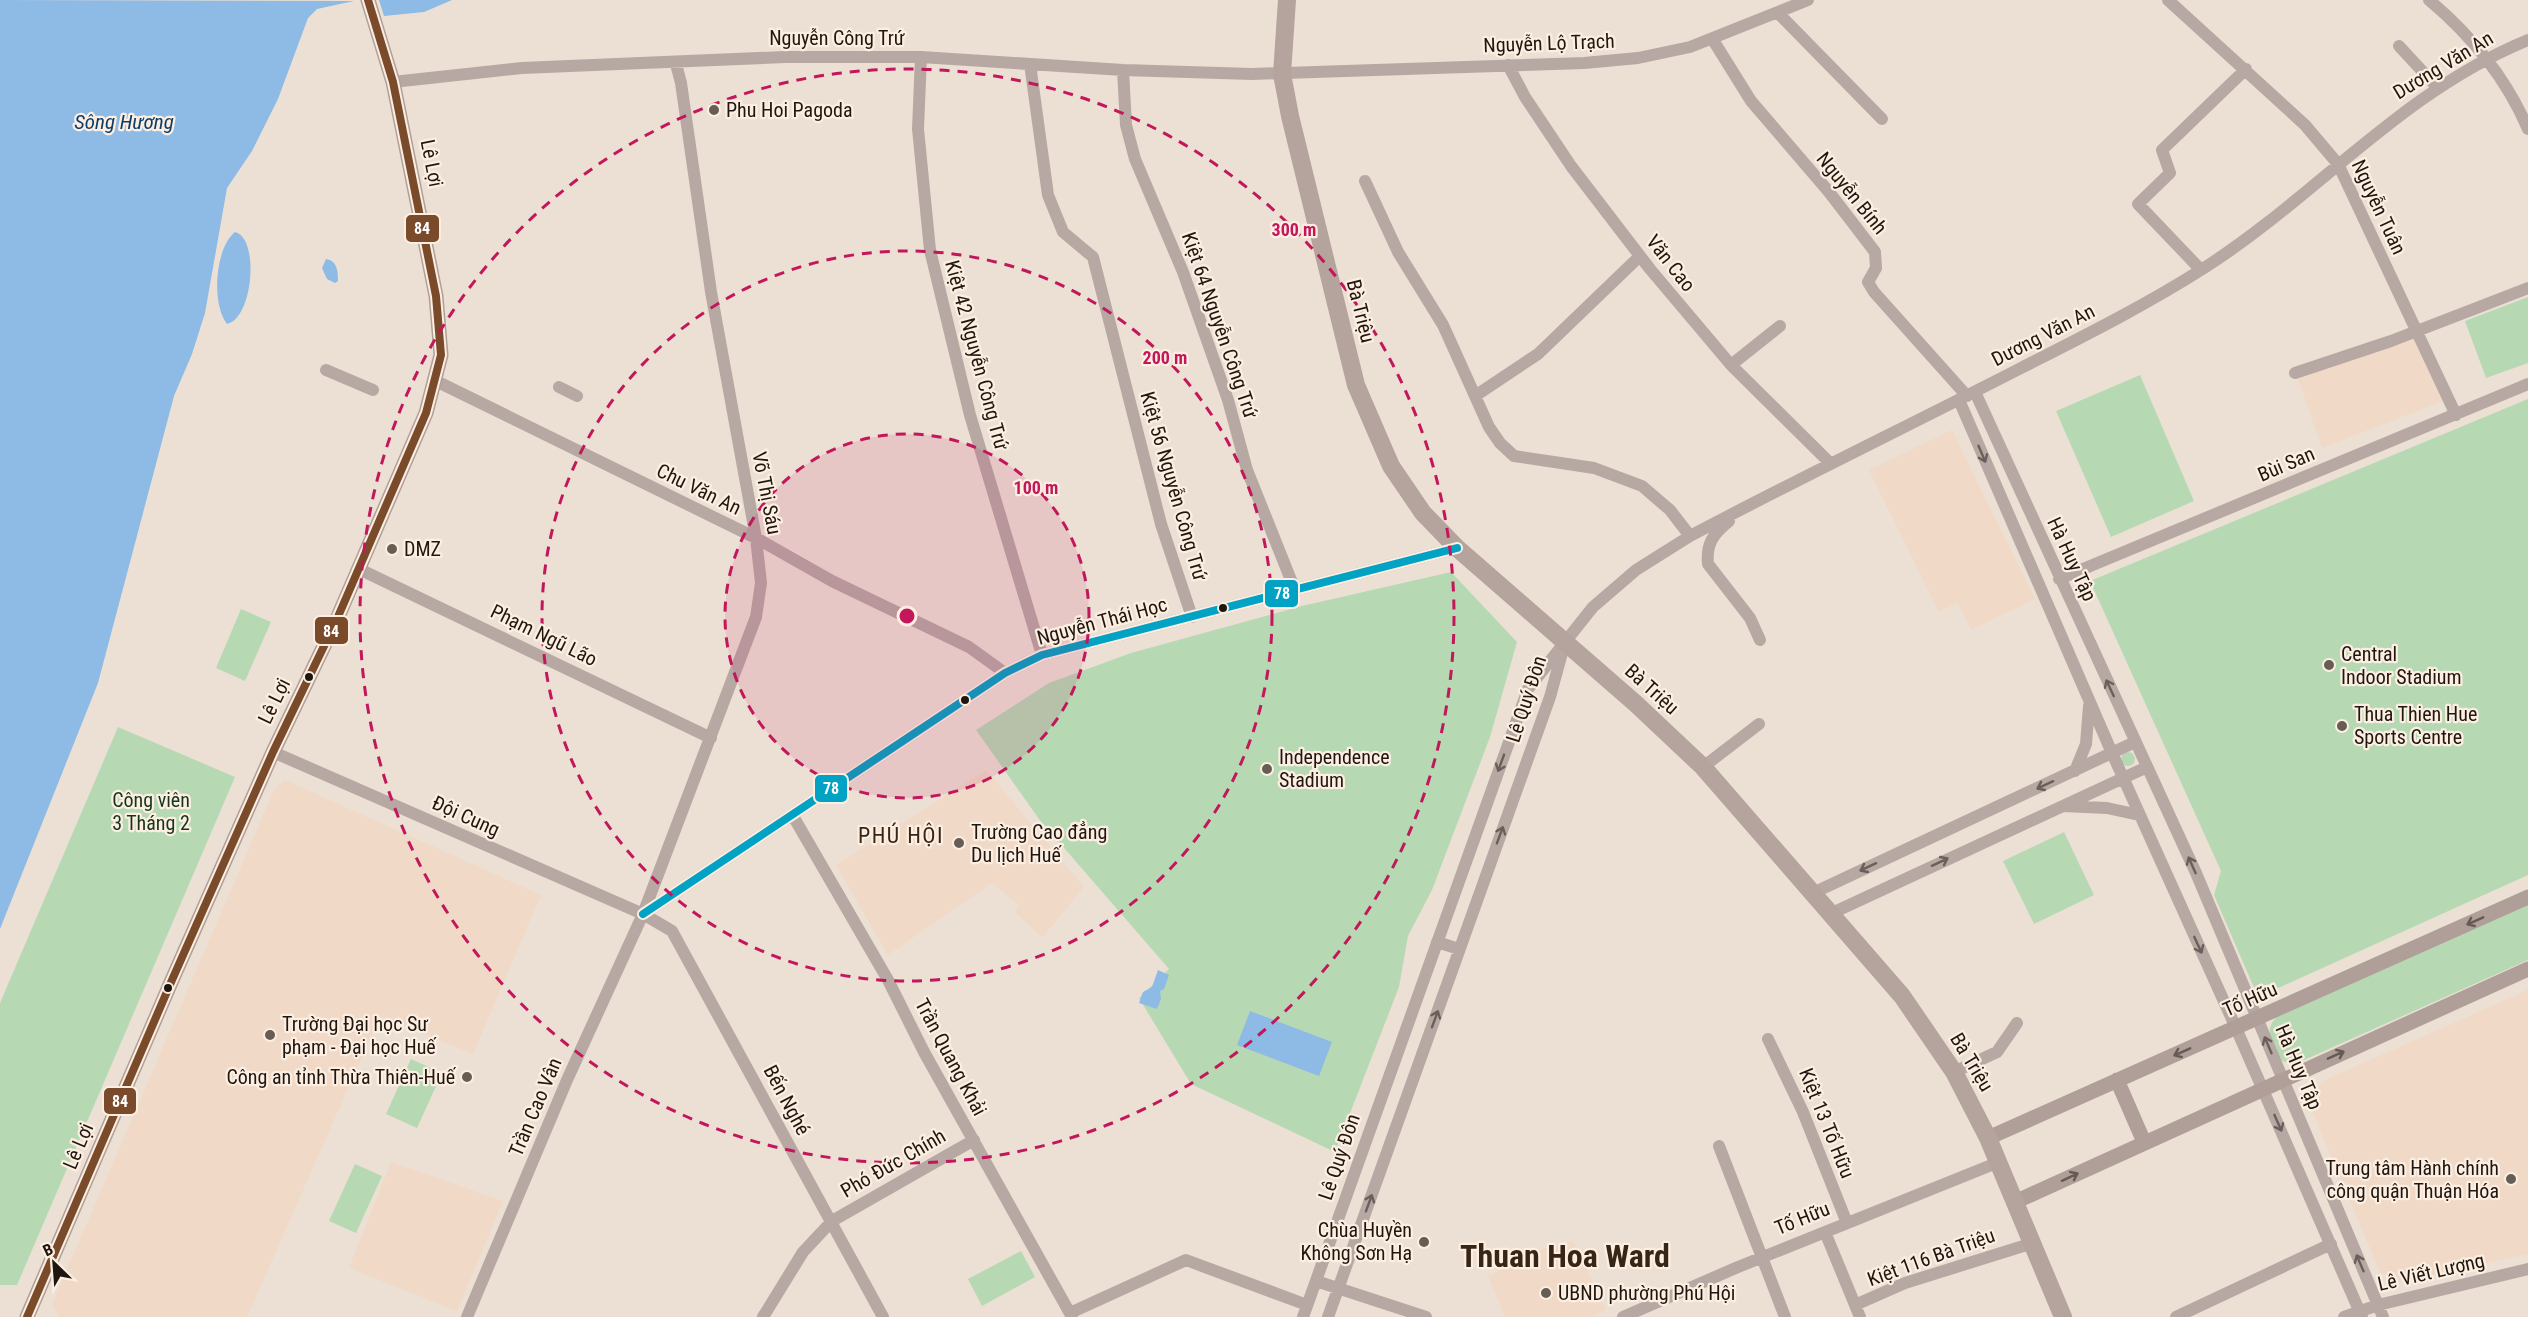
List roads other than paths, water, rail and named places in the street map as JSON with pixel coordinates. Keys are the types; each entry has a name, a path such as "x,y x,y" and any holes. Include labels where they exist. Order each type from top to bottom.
{"highway":[{"name":"Bà Triệu","path":"1287,0 1282,74 1356,385 1391,466 1423,513 1457,548 1703,767 1902,996 1954,1072 1988,1137 2017,1201 2063,1317"}],"main road":[{"name":"Lê Lợi","path":"27,1317 273,752 358,569 426,413 436,381 441,355 436,296 393,82 368,0"},
{"name":"Tố Hữu","path":"1988,1137 2258,1019 2528,897"},
{"path":"2017,1201 2528,969"},
{"path":"2117,1080 2144,1142"}],"street":[{"name":"Nguyễn Lộ Trạch","path":"1282,74 1584,63 1638,58 1668,53 1713,40 1808,0"},
{"name":"Nguyễn Tuân","path":"2168,0 2305,125 2338,164 2456,415"},
{"path":"2429,0 2487,58 2508,87 2528,129"},
{"path":"1779,14 1882,119"},
{"name":"Nguyễn Bính","path":"1713,40 1750,101 1829,192 1875,252 1876,268 1868,282 1874,292 1967,396"},
{"name":"Dương Văn An","path":"1565,642 1593,607 1610,592 1636,570 1690,536 2120,318 2239,245 2373,134 2437,87 2487,58 2528,40"},
{"path":"2399,46 2437,87"},
{"name":"Nguyễn Công Trứ","path":"393,82 522,68 785,57 921,57 1124,70 1282,74"},
{"name":"Kiệt 42 Nguyễn Công Trứ","path":"921,57 918,129 930,250 970,415 1042,655"},
{"name":"Võ Thị Sáu","path":"643,914 756,616 761,583 756,538 711,292 681,83 676,63"},
{"name":"Kiệt 56 Nguyễn Công Trứ","path":"1030,64 1048,195 1063,232 1093,257 1161,524 1192,617"},
{"name":"Văn Cao","path":"1508,65 1571,166 1640,256 1731,365 1831,464"},
{"path":"2201,270 2138,204 2170,173 2162,150 2246,69"},
{"name":"Kiệt 64 Nguyễn Công Trứ","path":"1124,70 1126,125 1135,159 1183,272 1228,400 1247,470 1295,590"},
{"path":"1365,181 1398,252 1443,325 1489,427 1500,443 1514,456 1594,468 1642,486 1670,510 1690,536"},
{"path":"1475,396 1538,354 1640,256"},
{"path":"2295,373 2528,288"},
{"path":"1731,365 1780,326"},
{"path":"326,370 373,390"},
{"name":"Chu Văn An","path":"436,381 756,538 832,581 969,647 1005,673"},
{"name":"Bùi San","path":"2059,579 2528,384"},
{"path":"559,387 577,396"},
{"name":"Hà Huy Tập","path":"1967,396 2028,509 2147,767 2258,1019 2383,1317"},
{"name":"Hà Huy Tập","path":"1967,396 2010,517 2122,778 2236,1028 2361,1314"},
{"path":"1746,506 1716,531 1710,542 1708,564 1750,618 1760,640"},
{"path":"2010,517 2028,509"},
{"name":"Nguyễn Thái Học","path":"643,914 1005,673 1042,655 1457,548"},
{"name":"Phạm Ngũ Lão","path":"358,569 711,738"},
{"path":"2063,640 2085,634"},
{"name":"Lê Quý Đôn","path":"1305,1311 1528,689 1565,642"},
{"name":"Lê Quý Đôn","path":"1328,1317 1550,695 1565,642"},
{"path":"2075,771 2085,744 2090,702"},
{"path":"1703,767 1759,724"},
{"path":"1813,893 2135,742"},
{"name":"Đội Cung","path":"273,752 643,914"},
{"path":"1830,914 2147,767"},
{"path":"2059,806 2107,808 2139,815"},
{"name":"Trần Quang Khải","path":"793,816 888,980 924,1052 1071,1315"},
{"name":"Bến Nghé","path":"643,914 672,931 883,1317"},
{"name":"Trần Cao Vân","path":"467,1317 567,1080 643,914"},
{"path":"1437,942 1459,949"},
{"path":"1954,1072 1998,1052 2017,1023"},
{"name":"Kiệt 13 Tố Hữu","path":"1768,1040 1798,1102 1847,1223"},
{"name":"Phó Đức Chính","path":"763,1317 802,1252 832,1221 974,1140"},
{"path":"1719,1146 1785,1317"},
{"name":"Tố Hữu","path":"1623,1317 1762,1257 1999,1162"},
{"path":"1825,1232 1856,1305"},
{"name":"Kiệt 116 Bà Triệu","path":"1860,1317 1856,1305 1905,1283 2033,1243"},
{"path":"2176,1317 2331,1244"},
{"path":"1071,1315 1186,1260 1305,1311"},
{"name":"Lê Viết Lượng","path":"2344,1317 2361,1314 2378,1305 2528,1269"},
{"path":"1316,1281 1426,1317"}],"water":[{"name":"Sông Hương","path":"0,0 354,1 317,9 308,18 278,99 252,151 227,188 205,313 192,354 174,396 98,683 0,929"},
{"path":"379,0 452,0 424,12 384,16"},
{"path":"235,232 243,237 248,248 250,278 243,308 236,319 227,324 222,315 217,290 219,263 228,240"},
{"path":"326,259 333,262 336,267 338,281 335,283 327,279 322,268"},
{"path":"1158,970 1169,975 1164,989 1160,991 1161,999 1157,1009 1139,1003 1143,992 1152,987"},
{"path":"1250,1011 1332,1042 1319,1076 1237,1045"}],"place":[{"name":"Phu Hoi Pagoda","path":"714,110"},
{"name":"DMZ","path":"392,549"},
{"name":"Central Indoor Stadium","path":"2329,665"},
{"name":"Thua Thien Hue Sports Centre","path":"2342,726"},
{"name":"Independence Stadium","path":"1267,769"},
{"name":"Trường Cao đẳng Du lịch Huế","path":"959,843"},
{"name":"Trường Đại học Sư phạm - Đại học Huế","path":"270,1035"},
{"name":"Công an tỉnh Thừa Thiên-Huế","path":"467,1077"},
{"name":"Trung tâm Hành chính công quận Thuận Hóa","path":"2511,1179"},
{"name":"Chùa Huyền Không Sơn Hạ","path":"1424,1242"},
{"name":"UBND phường Phú Hội","path":"1546,1293"}],"district":[{"name":"PHÚ HỘI","path":"901,835"},
{"name":"Thuan Hoa Ward","path":"1565,1256"}],"park label":[{"name":"Công viên 3 Tháng 2","path":"151,812"}]}
